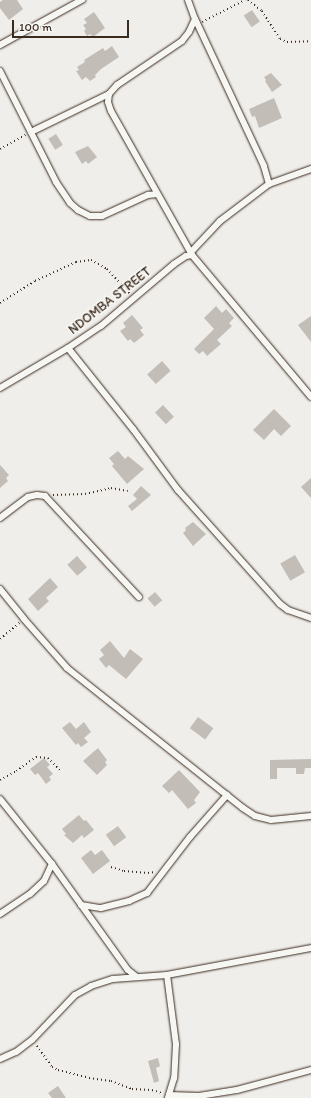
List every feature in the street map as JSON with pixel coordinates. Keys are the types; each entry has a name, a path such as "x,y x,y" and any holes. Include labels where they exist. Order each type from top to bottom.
{"street":[{"path":"0,45 82,0"},
{"path":"188,0 264,166 269,184"},
{"path":"31,132 109,94 117,85 182,41 197,22"},
{"path":"0,71 56,182 70,203 78,210 90,216 102,216 148,194 158,194"},
{"path":"109,94 108,102 111,111 191,253 311,397"},
{"name":"NDOMBA STREET","path":"0,388 68,348 101,326 174,264 191,253 220,221 269,184 311,169"},
{"path":"68,348 133,429 178,490 280,604 288,610 311,618"},
{"path":"0,518 28,498 36,495 45,496 139,597"},
{"path":"0,588 24,619 67,668 255,816 271,820 311,816"},
{"path":"81,905 100,908 129,901 147,893 190,837 227,795"},
{"path":"0,799 52,864 128,970 137,977"},
{"path":"0,914 30,894 44,881 52,864"},
{"path":"0,1059 16,1052 32,1040 75,995 91,986 113,979 167,975 311,948"},
{"path":"167,975 176,1044 174,1078 169,1097 199,1096 238,1090 311,1070"}],"path":[{"path":"197,22 245,0"},
{"path":"248,0 262,11 280,38 287,42 311,41"},
{"path":"0,148 31,132"},
{"path":"0,303 35,281 76,262 91,260 106,269 134,298"},
{"path":"45,496 85,494 111,488 128,492"},
{"path":"0,639 24,619"},
{"path":"0,780 16,772 36,757 48,758 61,771"},
{"path":"111,867 124,871 148,873 164,870"},
{"path":"32,1040 52,1067 58,1070 111,1081 132,1089 152,1090 169,1097"}],"building":[{"path":"3,0 17,0 23,9 9,20 0,8 0,2"},
{"path":"252,10 260,22 252,27 244,16"},
{"path":"94,12 105,28 93,37 90,34 87,36 84,31 86,29 83,25 87,23 84,19"},
{"path":"112,46 119,57 101,69 95,75 96,77 90,81 86,77 82,80 76,71 79,70 77,67 85,62 84,60 103,48 105,51"},
{"path":"271,73 282,85 272,92 264,77"},
{"path":"274,98 282,118 259,128 255,116 252,117 249,109"},
{"path":"56,134 63,145 55,150 48,139"},
{"path":"88,146 97,157 88,164 86,161 82,164 75,152"},
{"path":"216,306 222,313 226,309 234,318 229,323 232,326 217,340 221,344 207,356 203,351 199,354 194,349 214,329 204,318"},
{"path":"132,315 143,328 140,330 144,335 134,343 130,339 128,341 120,331 126,327 123,323"},
{"path":"311,316 311,342 298,325"},
{"path":"162,361 171,371 156,384 147,374"},
{"path":"163,405 174,417 166,424 155,413"},
{"path":"274,409 291,426 281,436 274,429 264,440 253,430"},
{"path":"118,451 125,459 128,456 144,469 127,484 112,466 114,464 109,458"},
{"path":"0,465 9,475 6,478 8,481 0,488"},
{"path":"311,478 311,498 301,487"},
{"path":"141,486 151,495 132,511 128,506 137,499 133,495"},
{"path":"193,522 206,534 193,546 183,533 186,530 185,528"},
{"path":"295,555 305,572 290,581 280,564"},
{"path":"77,556 87,567 77,576 67,565"},
{"path":"50,578 58,587 46,598 49,601 38,611 28,599"},
{"path":"155,592 162,600 155,607 147,599"},
{"path":"110,641 124,658 130,649 143,659 126,679 109,665 106,668 99,659 104,655 100,650"},
{"path":"198,717 213,728 205,739 190,728"},
{"path":"70,722 76,729 84,722 91,732 84,738 88,742 81,747 78,743 76,745 62,728"},
{"path":"98,748 107,760 105,762 107,765 97,775 83,761"},
{"path":"44,758 50,765 47,767 53,774 49,777 51,780 46,784 38,773 35,775 30,769"},
{"path":"311,759 311,768 305,768 304,774 296,774 296,768 277,768 277,779 270,779 270,760"},
{"path":"179,770 200,792 194,800 196,803 188,809 172,790 169,793 162,786"},
{"path":"79,815 84,821 86,820 94,830 84,838 82,835 73,843 64,835 66,834 62,829"},
{"path":"118,826 126,837 114,846 106,835"},
{"path":"91,850 95,855 102,850 110,861 93,874 81,858"},
{"path":"158,1058 160,1066 156,1068 159,1081 154,1083 148,1061"},
{"path":"58,1086 66,1098 52,1098 48,1093"}]}
